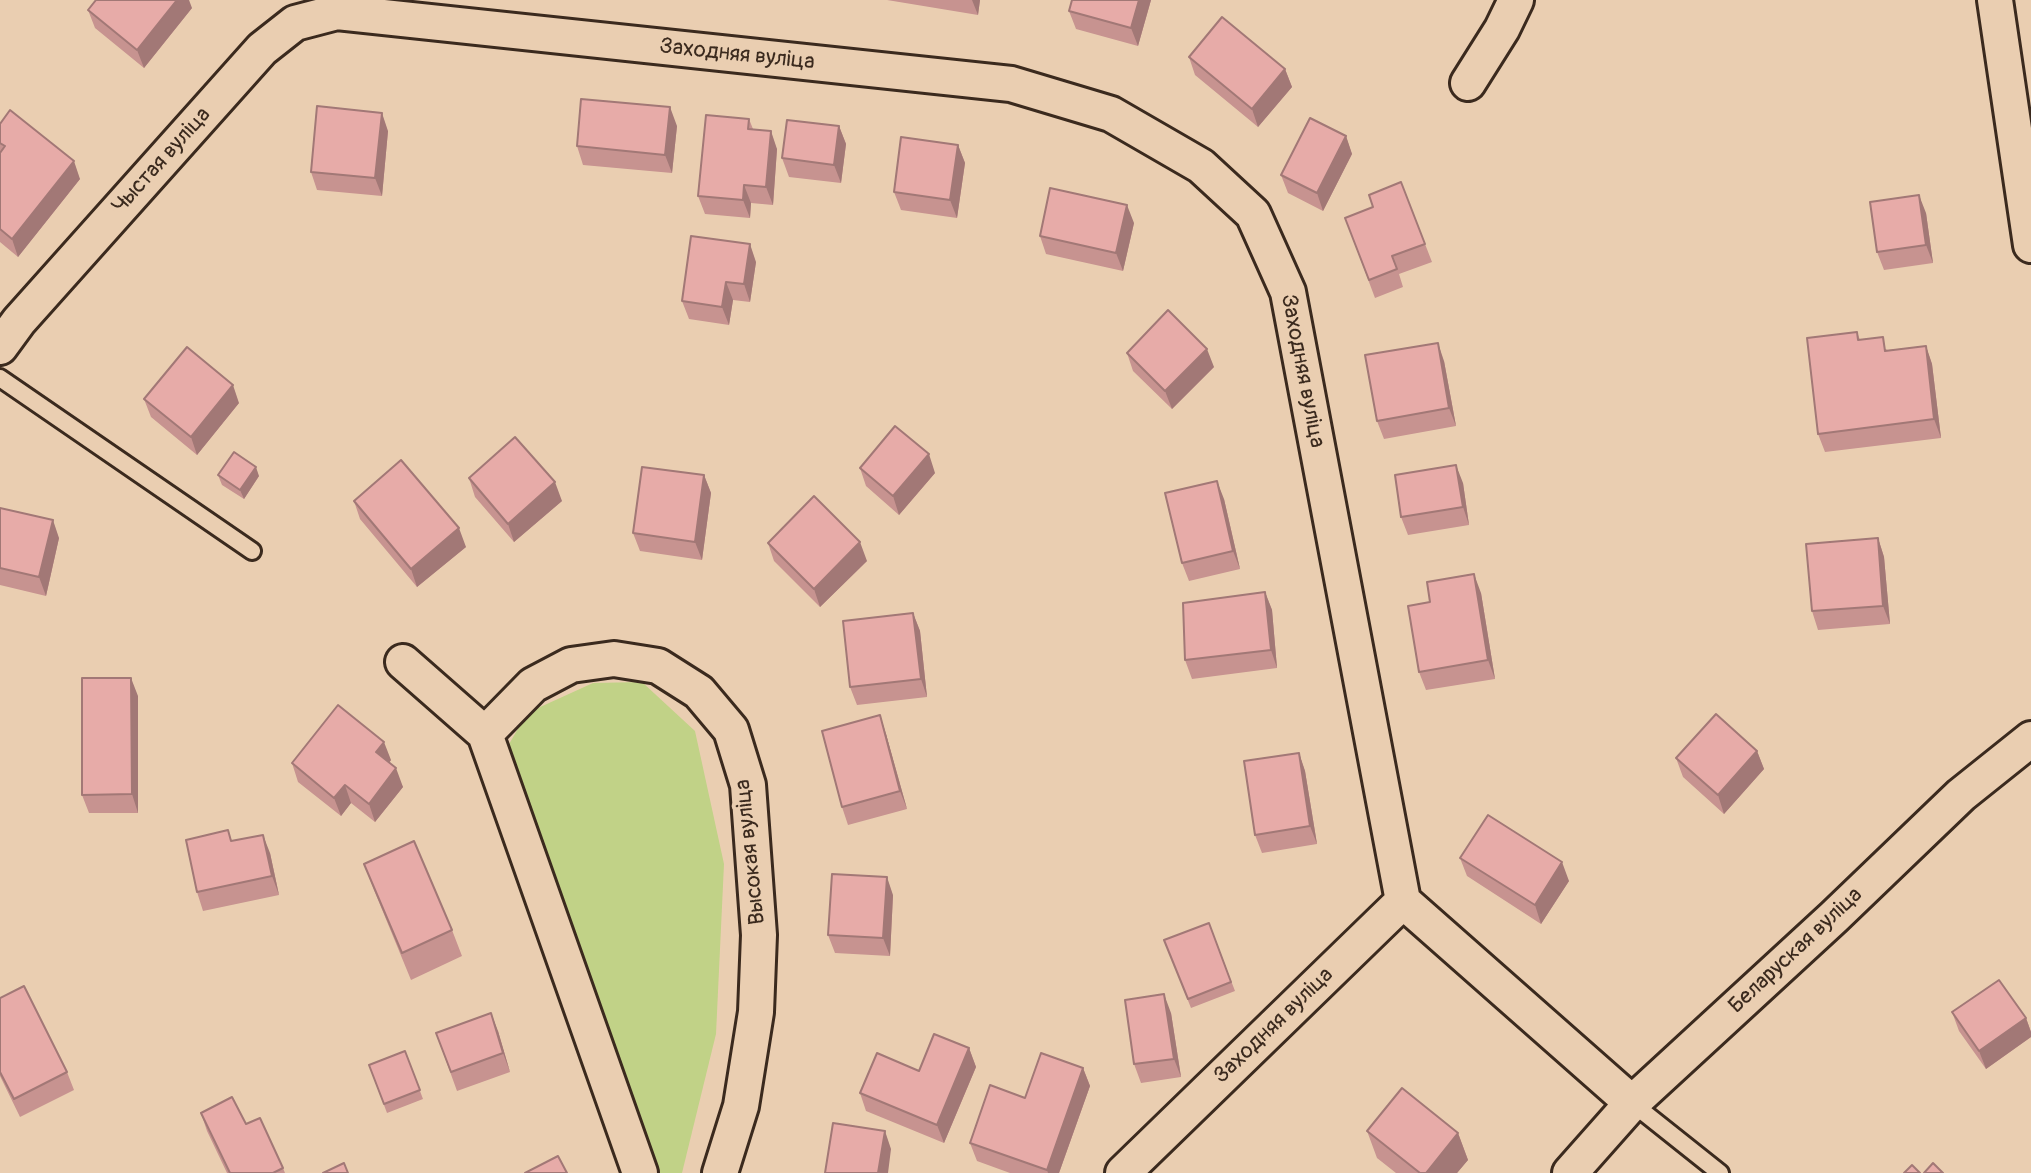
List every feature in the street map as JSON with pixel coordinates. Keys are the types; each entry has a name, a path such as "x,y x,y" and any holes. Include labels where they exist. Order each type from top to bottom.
{"street":[{"path":"1468,83 1516,0"},
{"path":"1995,0 2031,245"},
{"name":"Чыстая вуліца","path":"0,347 19,321 262,49 295,23 338,6"},
{"name":"Заходняя вуліца","path":"338,6 1011,84 1111,114 1201,166 1253,214 1288,292 1403,901 1123,1173"},
{"name":"Высокая вуліца","path":"485,734 533,685 571,665 614,659 658,666 699,692 731,730 748,785 759,935 756,1012 741,1106 720,1173"},
{"path":"403,662 485,734 640,1173"},
{"name":"Беларуская вуліца","path":"1570,1173 1632,1103 1961,795 2031,739"},
{"path":"1403,901 1632,1103"}],"lane":[{"path":"0,378 252,551"},
{"path":"1632,1103 1720,1173"}],"green space":[{"path":"642,682 695,731 724,864 716,1034 682,1173 648,1173 490,777 527,713 593,683"}],"building":[{"path":"96,0 177,0 137,50 88,10"},
{"path":"1072,0 1139,0 1131,28 1069,11"},
{"path":"1222,17 1285,69 1252,109 1189,57"},
{"path":"581,99 670,107 665,155 577,146"},
{"path":"317,106 382,113 375,178 311,172"},
{"path":"10,110 74,161 12,239 0,229 0,153 5,146 0,143 0,124"},
{"path":"706,115 749,119 748,129 771,131 766,187 744,185 743,200 698,196"},
{"path":"1310,118 1346,136 1317,193 1281,175"},
{"path":"787,120 839,126 834,165 782,158"},
{"path":"901,137 958,145 950,200 894,192"},
{"path":"1401,182 1425,244 1392,256 1397,269 1369,280 1345,218 1373,207 1369,195"},
{"path":"1050,188 1127,205 1116,253 1040,236"},
{"path":"1919,195 1926,245 1877,252 1870,202"},
{"path":"691,236 750,244 744,284 726,282 722,307 682,301"},
{"path":"1168,310 1207,349 1165,391 1127,353"},
{"path":"1857,332 1858,340 1883,337 1885,351 1926,346 1934,419 1818,434 1807,338"},
{"path":"1438,343 1449,408 1377,421 1365,355"},
{"path":"187,347 233,385 191,437 144,399"},
{"path":"895,426 929,454 893,496 860,468"},
{"path":"515,437 555,482 508,524 469,478"},
{"path":"234,452 256,467 240,490 218,475"},
{"path":"401,460 459,528 411,569 354,501"},
{"path":"1456,465 1463,507 1401,517 1395,475"},
{"path":"642,467 704,475 695,542 633,533"},
{"path":"1217,481 1233,551 1182,563 1165,493"},
{"path":"814,496 860,542 814,589 768,543"},
{"path":"0,508 53,520 39,577 0,568"},
{"path":"1878,538 1883,606 1812,611 1806,544"},
{"path":"1474,574 1488,660 1419,672 1408,606 1430,602 1427,582"},
{"path":"1265,592 1271,650 1185,660 1183,603"},
{"path":"913,613 921,679 850,687 843,621"},
{"path":"82,678 131,678 132,794 82,795"},
{"path":"338,705 384,742 376,752 396,768 369,804 345,785 334,798 292,763"},
{"path":"1716,714 1757,751 1718,795 1676,758"},
{"path":"880,715 900,791 842,807 822,731"},
{"path":"1299,753 1310,826 1255,835 1244,761"},
{"path":"1488,815 1562,862 1535,905 1460,858"},
{"path":"228,830 231,841 263,835 272,876 197,892 186,840"},
{"path":"414,841 452,930 402,953 364,864"},
{"path":"832,874 887,877 883,938 828,935"},
{"path":"1209,923 1231,982 1188,999 1164,940"},
{"path":"1999,980 2026,1018 1979,1051 1952,1012"},
{"path":"24,986 67,1072 14,1099 0,1072 0,998"},
{"path":"1164,994 1174,1059 1134,1064 1125,1000"},
{"path":"491,1013 503,1053 451,1072 436,1033"},
{"path":"934,1034 969,1048 937,1125 860,1093 877,1053 919,1071"},
{"path":"405,1051 420,1090 384,1104 369,1065"},
{"path":"1041,1053 1083,1068 1047,1170 970,1143 990,1085 1025,1098"},
{"path":"1402,1088 1458,1133 1426,1173 1420,1173 1367,1131"},
{"path":"232,1097 246,1124 260,1118 283,1168 273,1173 230,1173 201,1113"},
{"path":"833,1123 885,1131 878,1173 825,1173"},
{"path":"558,1156 567,1173 525,1173"},
{"path":"344,1163 348,1173 323,1173"},
{"path":"1933,1163 1943,1173 1924,1173"},
{"path":"1912,1165 1920,1173 1904,1173"}]}
